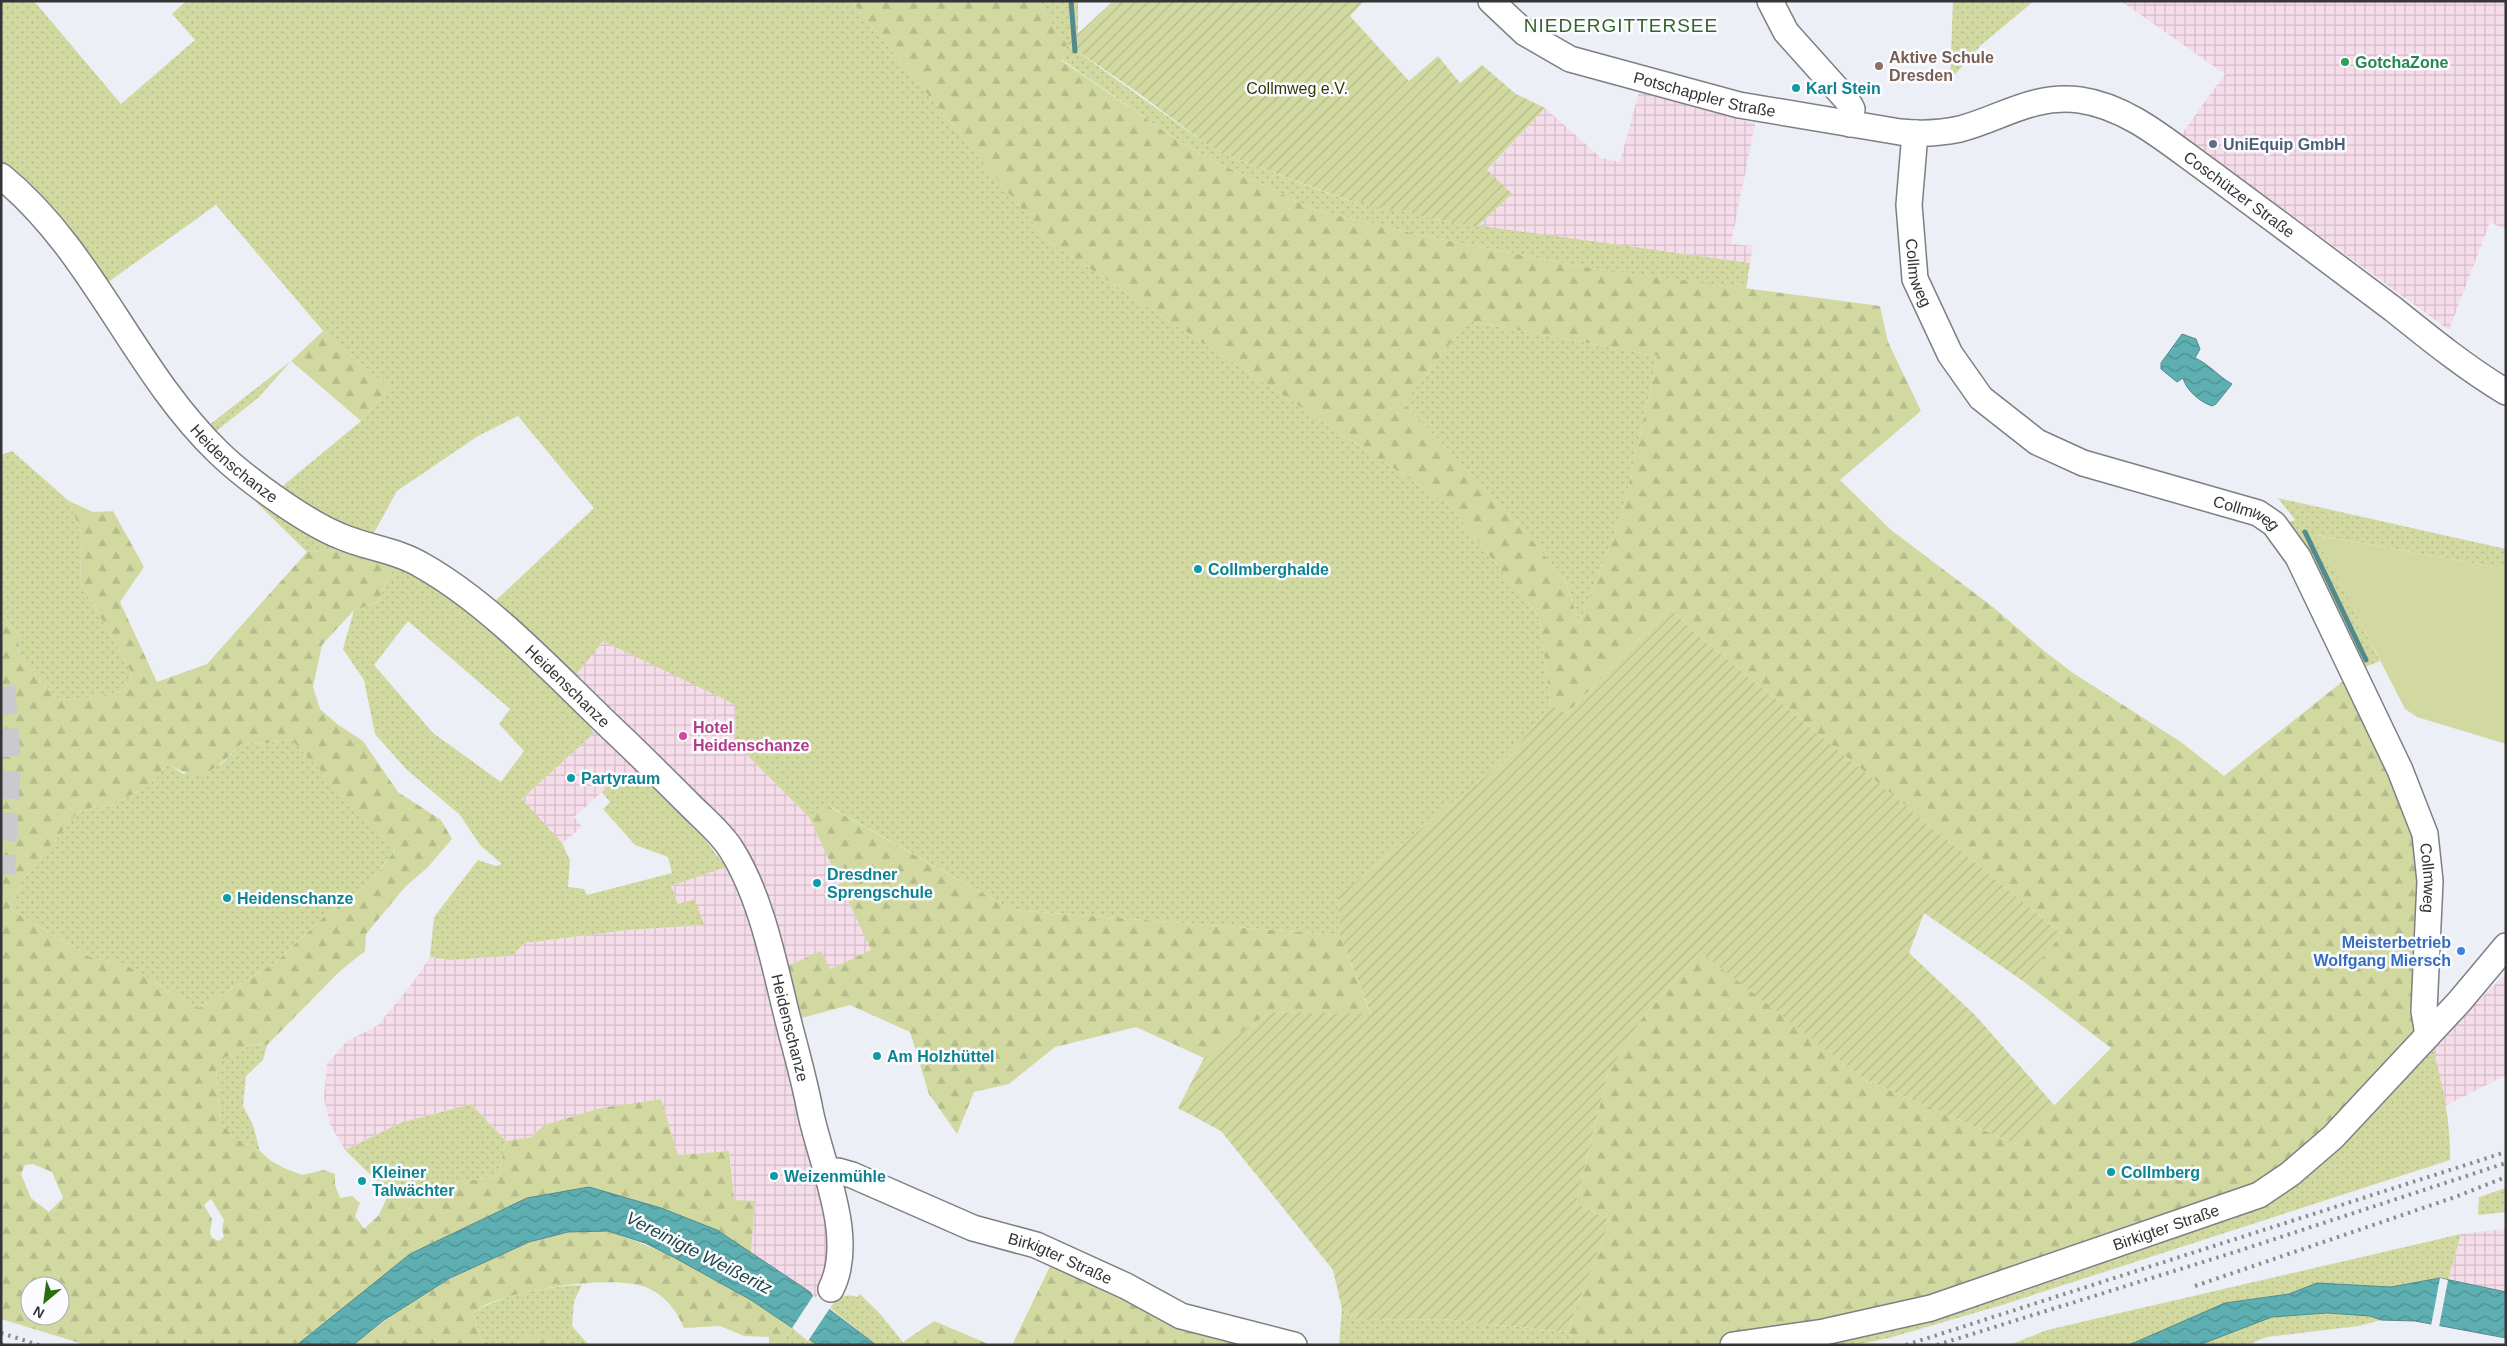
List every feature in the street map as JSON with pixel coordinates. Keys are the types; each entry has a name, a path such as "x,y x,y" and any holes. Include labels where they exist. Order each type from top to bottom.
{"street":[{"name":"Potschappler Straße","path":"1491,1 1525,33 1570,59 1638,79 1739,104 1850,124 1927,132"},
{"path":"1770,1 1786,32 1847,100 1852,109 1850,124"},
{"name":"Coschützer Straße","path":"1927,132 1961,128 2023,105 2054,100 2080,100 2127,115 2274,219 2430,338 2506,392"},
{"name":"Collmweg","path":"1927,132 1909,205 1915,279 1950,354 1981,398 2043,445 2083,464 2258,513 2274,524 2298,557 2400,770 2426,834 2430,881 2424,1011 2428,1035"},
{"name":"Heidenschanze","path":"1,176 24,196 55,229 86,270 149,367 198,432 221,455 263,488 320,527 340,536 381,548 419,563 456,588 522,644 722,837 742,869 759,915 776,971 806,1089 816,1141 826,1171 838,1223 840,1245 837,1278 832,1289"},
{"name":"Birkigter Straße","path":"1733,1345 1824,1332 1932,1308 2259,1196 2290,1174 2333,1137 2428,1035 2506,946"},
{"name":"Birkigter Straße","path":"826,1171 838,1170 973,1228 1036,1245 1126,1286 1181,1316 1294,1345"}],"shaded area":[{"path":"2121,1 2506,1 2506,230 2490,222 2449,330 2181,135 2225,74"},
{"path":"1639,92 1755,124 1731,244 1753,246 1750,263 1477,227 1483,223 1487,171 1545,108 1601,158 1620,162"},
{"path":"603,640 736,705 735,743 809,817 871,950 830,969 784,968 766,909 655,758 639,774 631,773 613,782 574,817 582,827 562,843 522,799 593,734 572,680"},
{"path":"730,865 748,901 804,1137 830,1227 827,1276 816,1298 810,1292 751,1253 755,1202 734,1200 729,1151 678,1155 661,1099 601,1108 544,1125 531,1137 506,1141 471,1104 400,1123 345,1150 330,1124 324,1098 327,1064 347,1041 377,1026 412,984 430,957 450,960 511,956 525,943 628,930 703,925 695,900 678,904 671,886"},
{"path":"2506,974 2506,1075 2445,1106 2432,1045"},
{"path":"2506,1229 2506,1292 2448,1280 2461,1234"}],"green space":[{"path":"1,1 34,1 121,104 195,40 172,14 186,1 851,1 1048,241 1448,504 1539,617 1551,705 1506,760 1338,896 1340,935 1012,910 829,806 809,817 735,743 736,705 603,641 572,680 566,678 493,611 492,604 594,508 518,416 478,436 397,491 370,540 348,533 302,511 258,480 238,463 204,429 291,361 259,397 214,433 228,451 279,489 361,421 389,388 323,331 216,205 104,285 44,209 1,170"},
{"path":"851,1 1036,1 1067,44 1061,60 1174,138 1220,164 1315,210 1424,236 1584,267 1880,306 1888,342 1921,411 1840,480 1891,530 1993,607 2073,673 2181,742 2224,776 2347,678 2416,840 2428,1026 2290,1174 1931,1308 1733,1345 1581,1345 1567,1332 1610,1220 1576,1203 1607,1075 1642,1018 1701,951 1866,1080 2016,1144 2111,1048 2023,981 2062,934 1693,631 1670,608 1565,715 1551,705 1539,617 1448,504 1048,241","holes":["1468,321 1658,356 1622,514 1579,624 1567,584 1529,536 1404,403"]},
{"path":"1036,1 1078,1 1078,34 1067,44"},
{"name":"Collmweg e.V.","path":"1113,1 1364,1 1350,16 1409,81 1438,56 1460,83 1482,65 1516,94 1545,108 1487,170 1512,194 1477,227 1429,218 1395,208 1393,211 1370,206 1366,200 1356,203 1250,164 1209,146 1137,92 1067,44"},
{"path":"1953,1 2034,1 1981,45 1950,80"},
{"path":"1067,44 1209,146 1250,164 1355,203 1366,200 1438,220 1750,263 1746,290 1584,267 1424,236 1315,210 1220,164 1174,138 1061,59"},
{"path":"1468,321 1658,356 1622,514 1579,624 1567,584 1529,536 1404,403"},
{"path":"323,331 389,388 361,421 291,361"},
{"path":"12,451 69,501 82,536 80,580 132,674 125,690 98,697 59,700 18,656 19,635 1,613 1,455"},
{"path":"238,479 359,548 307,552 258,504"},
{"path":"2278,498 2506,549 2506,569 2317,535 2380,661 2363,668 2289,522 2295,520"},
{"path":"69,501 93,512 113,511 144,567 120,602 157,682 207,664 307,552 359,548 397,559 377,603 354,610 322,645 313,687 320,709 337,724 363,741 398,792 441,820 452,839 428,867 405,887 366,934 365,951 340,971 267,1045 253,1044 224,1058 216,1070 220,1121 233,1137 260,1151 271,1161 302,1175 324,1170 335,1174 335,1185 340,1198 352,1196 360,1203 355,1216 364,1229 379,1215 389,1193 498,1176 506,1141 531,1137 544,1125 601,1108 661,1099 678,1155 729,1151 734,1200 755,1201 751,1253 717,1230 661,1208 527,1198 410,1254 297,1345 86,1345 24,1326 70,1326 70,1276 20,1276 20,1325 1,1319 1,613 19,635 18,656 59,700 98,697 125,690 132,674 80,580 82,536","holes":["291,739 395,850 375,877 347,902 326,915 275,963 199,1008 124,964 90,957 10,909 23,879 76,815 90,808 110,806 150,785 168,763 191,774 200,774 217,766 243,742 262,744","33,1164 52,1172 63,1198 49,1212 31,1198 21,1174 25,1165","211,1199 224,1220 222,1228 224,1237 219,1241 212,1238 210,1233 212,1219 204,1205"]},
{"path":"2316,535 2506,569 2506,744 2417,717 2405,709"},
{"path":"397,559 424,573 529,663 591,726 593,734 522,799 562,843 570,860 568,887 584,889 587,895 672,873 668,857 635,845 603,809 610,802 602,792 622,775 639,774 696,828 726,867 671,886 678,904 695,899 704,925 628,930 525,943 511,956 450,960 430,957 434,917 478,860 496,866 502,864 480,845 460,815 406,769 375,734 364,680 343,649 354,610 377,603","holes":["408,621 510,709 499,724 524,751 501,782 433,733 374,665"]},
{"path":"1670,608 1693,631 2062,934 2023,981 1924,913 1909,953 1975,1015 2055,1106 2016,1144 1866,1080 1700,952 1642,1018 1607,1075 1576,1203 1610,1220 1567,1332 1442,1319 1364,1320 1342,1309 1333,1270 1221,1131 1178,1108 1204,1058 1270,1012 1371,1014 1340,935 1338,896 1506,760 1551,705 1566,714"},
{"path":"291,739 395,849 375,877 347,902 326,915 275,963 199,1008 124,964 90,957 10,909 23,879 76,815 90,808 110,806 150,785 168,763 183,774 222,764 243,742 262,744"},
{"path":"828,806 1012,910 1340,935 1371,1015 1270,1012 1204,1058 1136,1027 1055,1047 1009,1084 974,1092 957,1134 929,1094 910,1032 850,1005 798,1019 784,968 821,951 830,969 871,950 809,817"},
{"path":"253,1044 267,1045 263,1060 246,1076 243,1106 253,1125 260,1151 233,1137 220,1121 216,1070 224,1058"},
{"path":"2432,1045 2445,1102 2450,1160 2002,1305 1889,1338 1856,1345 1733,1345"},
{"path":"471,1104 506,1141 498,1176 389,1193 345,1150 400,1123"},
{"path":"2506,1188 2506,1212 2478,1215 2479,1197"},
{"path":"608,1231 657,1250 704,1273 793,1326 781,1345 769,1345 769,1337 744,1336 720,1326 684,1328 671,1306 663,1297 652,1290 637,1285 618,1282 548,1288 505,1298 483,1306 473,1313 481,1339 492,1345 353,1345 426,1293 482,1262 539,1240 571,1232"},
{"path":"2461,1234 2448,1280 2440,1278 2391,1287 2317,1283 2290,1294 2225,1303 2129,1345 2009,1345 2047,1330"},
{"path":"1056,1254 1126,1286 1294,1345 1012,1345"},
{"path":"582,1285 574,1301 572,1326 589,1345 559,1345 560,1342 492,1345 481,1339 473,1313 485,1306 526,1292"},
{"path":"860,1294 882,1316 905,1345 876,1345 830,1308 842,1297 857,1297"},
{"path":"1342,1309 1364,1320 1442,1319 1567,1332 1581,1345 1339,1345"},
{"path":"2327,1313 2370,1316 2381,1320 2359,1326 2267,1337 2247,1345 2199,1345 2272,1317"},
{"path":"934,1321 991,1345 905,1345 903,1342"},
{"path":"793,1326 818,1345 781,1345"},
{"path":"529,1334 550,1335 560,1342 559,1345 508,1345 520,1344"}],"water":[{"path":"2182,334 2196,339 2200,349 2195,358 2232,384 2216,404 2212,406 2194,395 2187,387 2183,378 2177,382 2161,369 2161,363"},
{"name":"Vereinigte Weißeritz","path":"589,1187 661,1208 717,1230 810,1292 813,1297 876,1345 818,1345 751,1300 677,1259 645,1243 608,1231 568,1232 529,1242 450,1278 384,1320 353,1345 297,1345 410,1254 527,1198"},
{"path":"2440,1278 2506,1292 2506,1338 2415,1321 2381,1320 2370,1316 2327,1313 2272,1317 2199,1345 2129,1345 2225,1303 2289,1294 2317,1283 2391,1287"}],"pier":[{"path":"2440,1278 2448,1280 2439,1327 2431,1326"},
{"path":"813,1296 830,1308 808,1341 792,1328"}],"waterway":[{"path":"1071,1 1075,51"},
{"path":"2305,532 2366,660"}],"tunnel":[{"path":"1,687 7,760 1,874"}],"railway":[{"path":"1906,1345 2506,1152"},
{"path":"1937,1345 2235,1252 2506,1163"},
{"path":"2195,1286 2455,1197 2506,1177"},
{"path":"1,1333 39,1345"}],"place":[{"name":"GotchaZone","path":"2345,62"},
{"name":"Aktive Schule Dresden","path":"1879,66"},
{"name":"Karl Stein","path":"1796,88"},
{"name":"UniEquip GmbH","path":"2213,144"},
{"name":"Collmberghalde","path":"1198,569"},
{"name":"Hotel Heidenschanze","path":"683,736"},
{"name":"Partyraum","path":"571,778"},
{"name":"Dresdner Sprengschule","path":"817,883"},
{"name":"Heidenschanze","path":"227,898"},
{"name":"Meisterbetrieb Wolfgang Miersch","path":"2461,951"},
{"name":"Am Holzhüttel","path":"877,1056"},
{"name":"Collmberg","path":"2111,1172"},
{"name":"Weizenmühle","path":"774,1176"},
{"name":"Kleiner Talwächter","path":"362,1181"}],"district":[{"name":"NIEDERGITTERSEE","path":"1621,25"}]}
